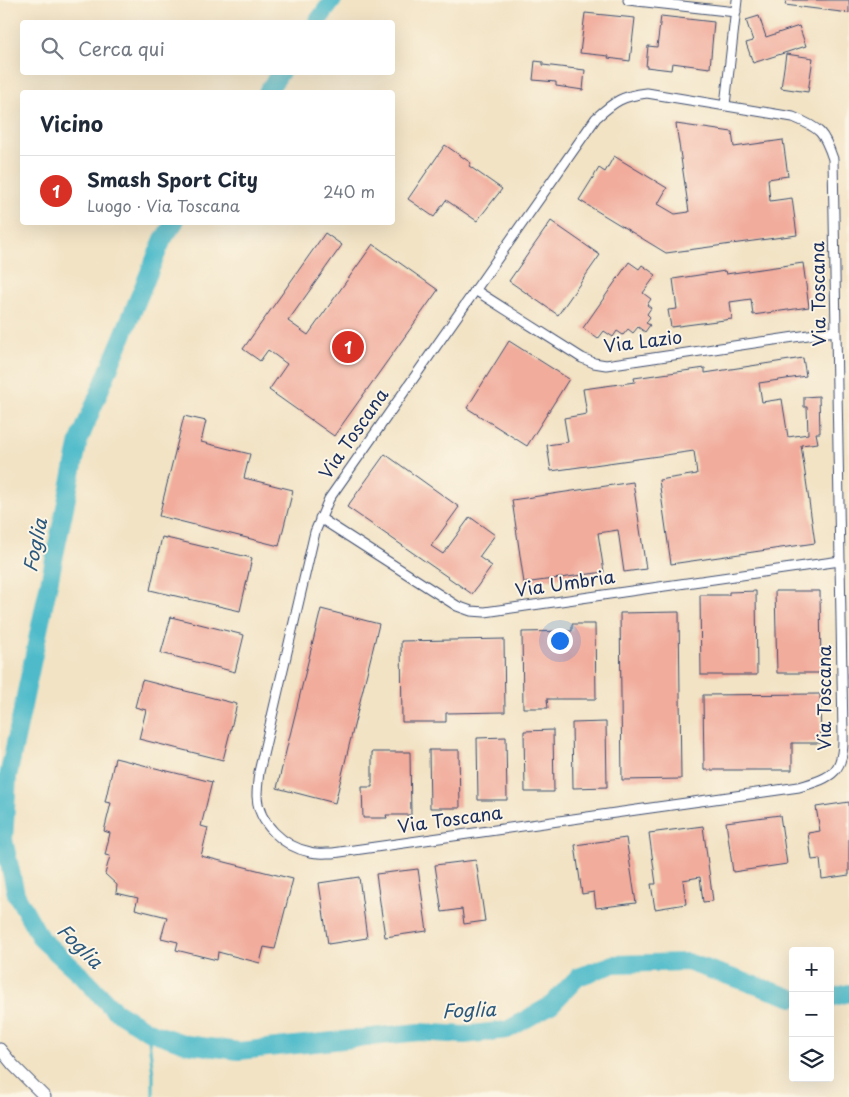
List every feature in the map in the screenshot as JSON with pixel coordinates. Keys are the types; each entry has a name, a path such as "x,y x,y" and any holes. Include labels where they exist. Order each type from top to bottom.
{"main road":[{"path":"0,1049 45,1097"}],"street":[{"path":"628,0 736,12"},
{"path":"725,106 737,0"},
{"name":"Via Toscana","path":"647,93 725,106 793,117 813,126 826,138 833,159 840,561 846,734 841,762 833,773 822,781 800,787 333,853 310,852 290,845 273,832 262,815 257,797 259,772 314,532 329,499 596,118 612,104 628,96 647,93"},
{"name":"Via Lazio","path":"475,290 582,358 606,365 835,331"},
{"name":"Via Umbria","path":"320,518 457,606 471,611 485,612 840,561"}],"building":[{"path":"786,0 849,0 849,13 785,5"},
{"path":"585,13 635,18 630,61 608,58 609,56 580,53"},
{"path":"661,16 714,22 710,68 672,63 671,70 646,67 648,46 657,47"},
{"path":"759,16 766,37 799,26 806,46 753,63 746,43 753,41 746,20"},
{"path":"786,54 813,58 808,92 781,88"},
{"path":"535,61 543,62 543,65 585,70 583,90 556,86 556,82 533,80"},
{"path":"676,124 732,132 734,147 783,140 788,176 768,179 770,201 792,198 797,235 666,253 579,200 599,168 605,172 614,156 667,188 658,204 675,214 689,212"},
{"path":"445,145 471,163 469,166 502,189 477,221 446,200 434,217 408,199"},
{"path":"551,221 600,255 558,315 509,281"},
{"path":"325,233 342,245 288,321 308,335 373,244 438,290 334,436 269,390 287,364 268,350 260,361 243,349"},
{"path":"629,262 639,269 642,265 656,275 643,293 651,299 647,305 651,308 647,314 650,317 646,323 650,325 645,332 638,327 633,333 628,329 623,335 617,331 613,337 604,331 598,339 583,328"},
{"path":"803,263 809,307 753,315 751,299 730,302 732,319 671,327 668,310 677,309 673,279 725,271 726,274"},
{"path":"509,341 569,379 527,446 467,408"},
{"path":"803,358 806,376 759,383 762,402 782,399 788,437 808,434 807,407 804,407 804,397 819,396 820,433 816,433 818,443 801,445 815,543 671,564 659,480 697,474 694,451 551,471 547,445 568,442 564,418 587,414 583,389 635,382 634,378 705,368 705,373"},
{"path":"184,416 206,421 201,442 250,454 244,478 293,490 279,546 159,516"},
{"path":"385,454 459,507 431,546 443,554 470,517 495,535 479,557 492,566 472,594 347,507"},
{"path":"633,482 646,569 624,572 618,530 598,533 604,572 524,583 512,500"},
{"path":"162,537 252,558 240,611 150,590"},
{"path":"756,591 757,675 701,675 700,595 729,595 729,592"},
{"path":"775,591 820,591 821,673 777,673"},
{"path":"321,609 379,624 335,803 277,788"},
{"path":"679,612 681,779 622,780 620,613"},
{"path":"171,617 244,635 235,672 161,653"},
{"path":"572,624 595,624 596,699 547,699 548,708 523,708 522,632 572,631"},
{"path":"504,639 505,712 446,713 446,722 402,722 401,641"},
{"path":"142,680 237,704 223,760 139,739 146,710 135,707"},
{"path":"820,694 821,743 792,743 792,770 704,770 703,695"},
{"path":"606,722 607,787 573,788 572,723"},
{"path":"553,730 554,792 525,792 524,731"},
{"path":"506,737 507,800 478,800 477,738"},
{"path":"429,750 459,750 460,808 430,808"},
{"path":"372,752 410,752 411,815 386,815 387,818 363,818 362,787 372,787"},
{"path":"115,758 212,782 201,826 208,828 201,856 293,879 275,949 264,947 260,963 218,952 217,960 176,950 178,942 161,938 167,917 135,909 138,898 116,893 117,885 105,874 110,856 105,855 110,833 104,831 111,803 105,802"},
{"path":"849,802 849,875 822,879 820,859 812,860 808,833 820,831 816,807"},
{"path":"780,815 787,864 733,872 726,822"},
{"path":"703,826 713,901 703,902 700,877 683,880 686,904 655,909 651,884 656,884 649,833"},
{"path":"626,838 636,903 596,908 594,892 582,894 575,845"},
{"path":"476,860 485,921 464,924 462,909 442,912 435,865"},
{"path":"418,869 427,931 385,937 376,874"},
{"path":"359,877 367,938 328,944 319,883"}],"waterway":[{"name":"Foglia","path":"318,20 333,0"},
{"name":"Foglia","path":"268,90 279,75"},
{"name":"Foglia","path":"173,225 163,239 79,441 8,777 4,840 16,894 41,939 81,975 114,1010 148,1031 186,1044 239,1051 419,1032 464,1035 507,1030 551,1005 578,977 614,964 687,962 789,997"},
{"name":"Foglia","path":"834,997 849,993"},
{"path":"148,1031 153,1074 153,1097"}],"place":[{"name":"Smash Sport City","path":"348,347"}]}
